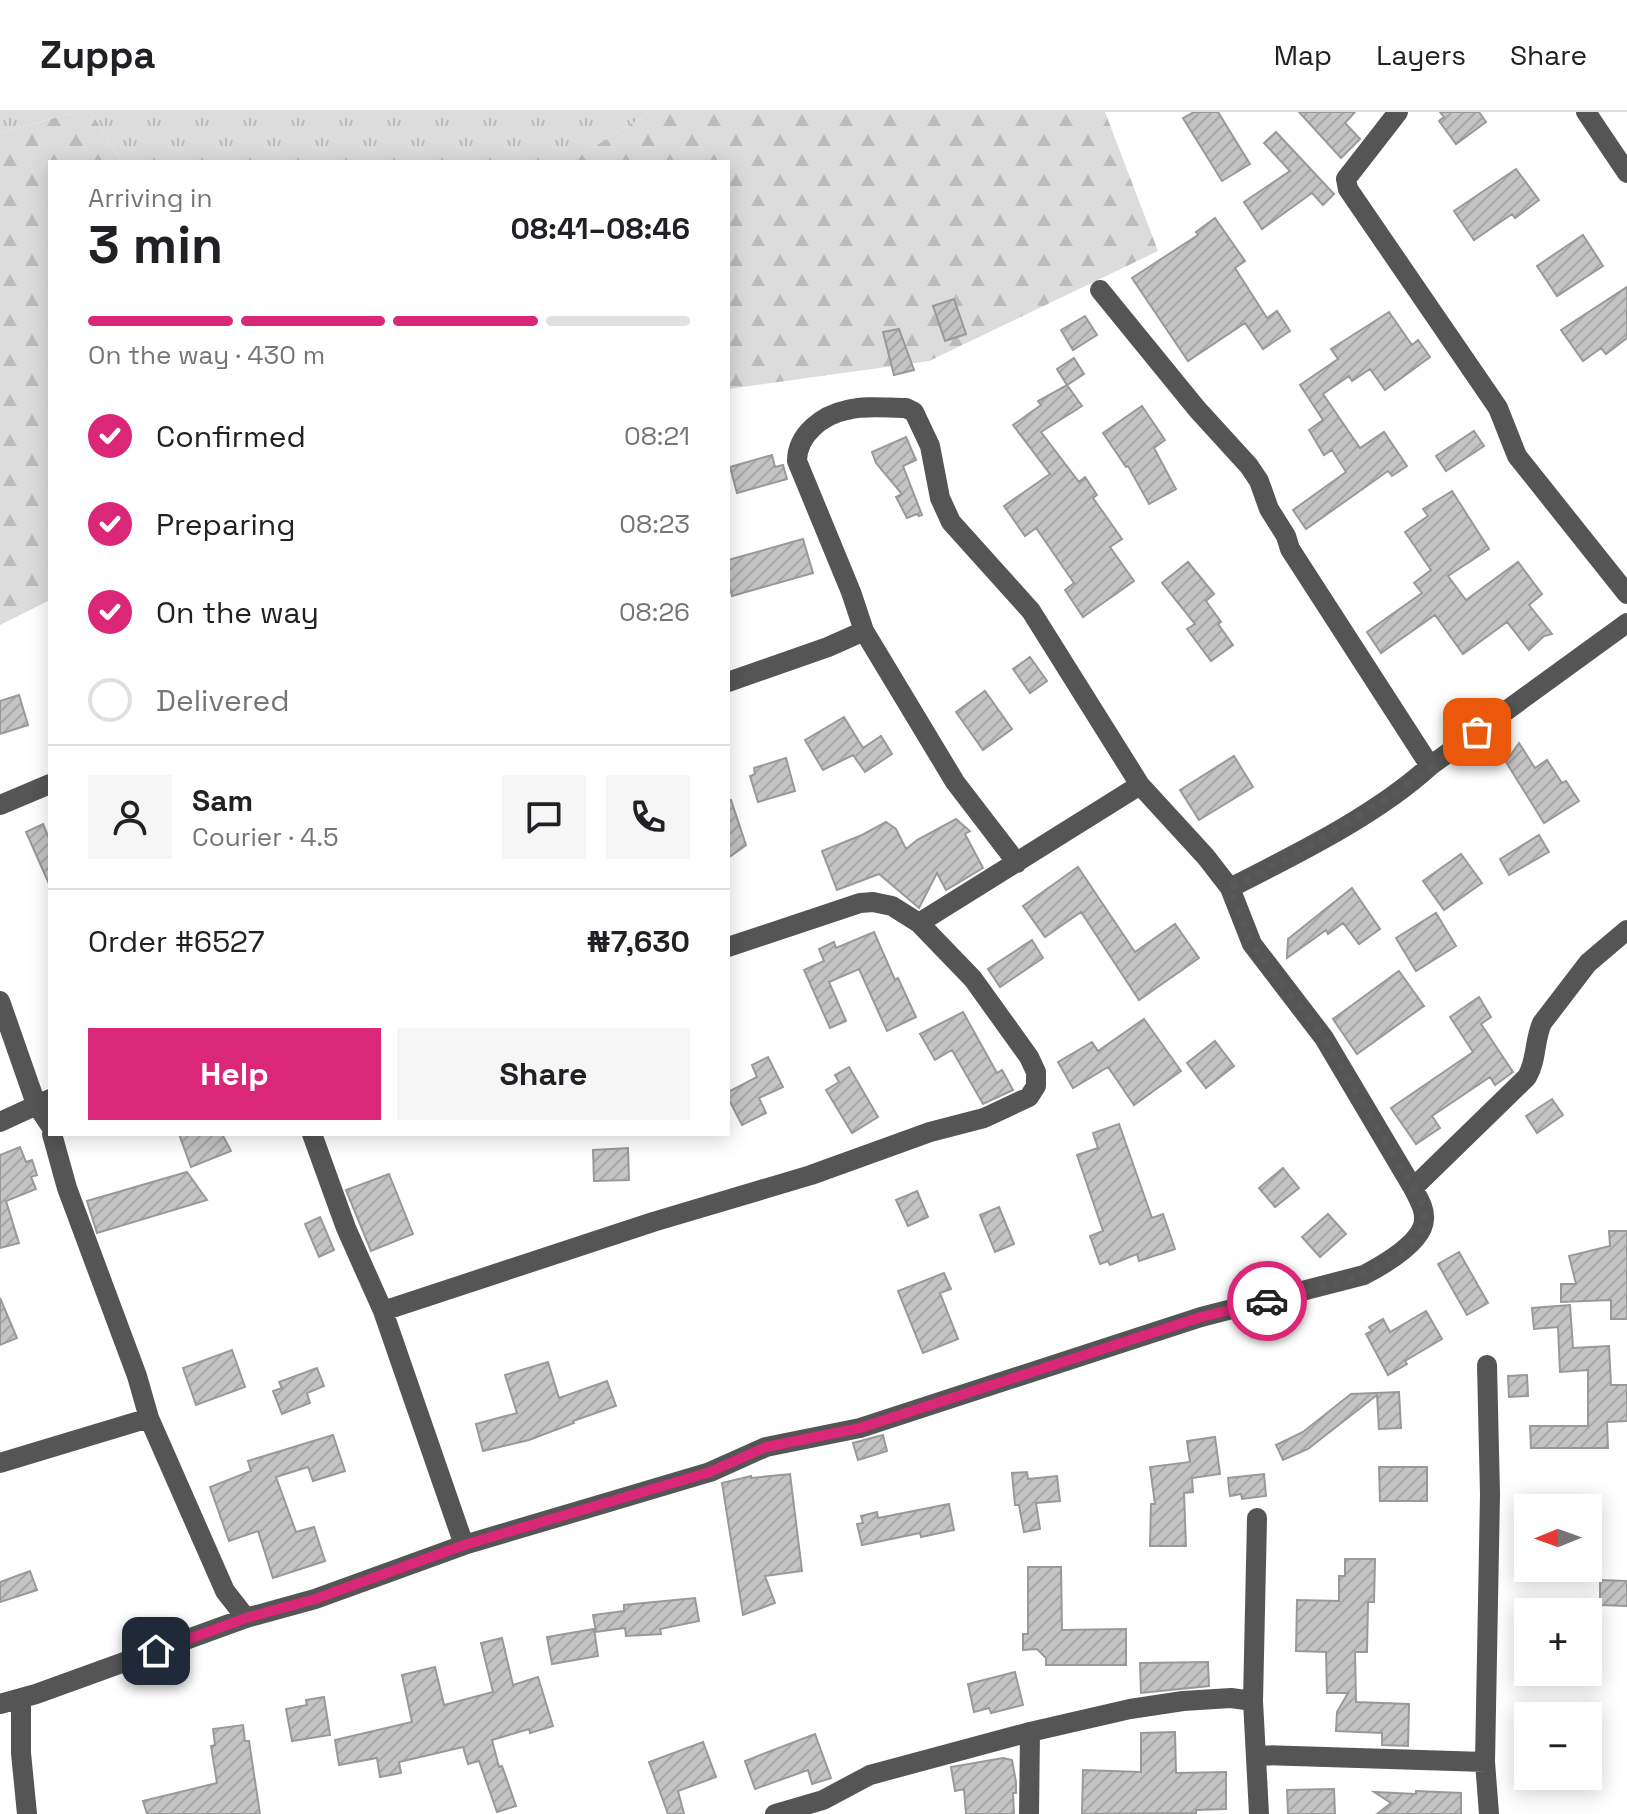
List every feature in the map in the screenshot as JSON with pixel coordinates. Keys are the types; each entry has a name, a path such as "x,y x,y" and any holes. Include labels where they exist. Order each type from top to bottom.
{"street":[{"path":"1398,112 1346,179 1348,189 1498,408 1517,456 1627,594"},
{"path":"1586,112 1627,173"},
{"path":"1100,290 1254,474 1290,549 1430,766"},
{"path":"0,1704 246,1618 315,1599 464,1545 710,1472 766,1447 860,1428 1201,1317 1364,1275 1383,1265 1419,1234 1425,1222 1423,1209 1413,1188 1324,1038 1252,944 1230,888 1140,785 1031,611 951,522 940,498 930,446 914,412 906,408 846,410 804,435 797,461 864,631 946,769 1017,863"},
{"path":"1230,888 1307,848 1411,783 1627,623"},
{"path":"730,681 864,631"},
{"path":"0,805 48,785"},
{"path":"919,923 1140,785"},
{"path":"383,1311 653,1222 811,1175 930,1132 984,1118 1029,1097 1036,1086 1036,1072 1029,1057 973,979 919,923 892,906 860,903 730,946"},
{"path":"1413,1188 1527,1077 1533,1068 1537,1033 1542,1023 1588,963 1627,930"},
{"path":"0,1001 43,1102 0,1122"},
{"path":"53,1136 67,1188 137,1376 149,1418 225,1591 246,1618"},
{"path":"313,1136 346,1228 383,1311 464,1545"},
{"path":"1487,1365 1490,1494 1485,1762 1489,1814"},
{"path":"0,1463 149,1418"},
{"path":"1257,1518 1253,1701 1259,1814"},
{"path":"21,1698 21,1753 27,1814"},
{"path":"775,1814 823,1807 870,1775 1030,1732 1183,1701 1231,1698 1253,1701"},
{"path":"1029,1814 1030,1732"},
{"path":"1258,1755 1485,1762"}],"green space":[{"path":"0,112 76,112 0,133"},
{"path":"76,112 91,112 120,160 48,160 48,601 0,625 0,133"},
{"path":"91,112 651,112 572,160 120,160"},
{"path":"651,112 1105,112 1158,251 929,361 730,389 730,160 572,160"}],"building":[{"path":"1194,112 1218,112 1250,164 1222,181 1183,118"},
{"path":"1299,112 1355,112 1345,123 1360,139 1341,158"},
{"path":"1440,112 1479,112 1486,122 1456,144 1439,121 1444,117"},
{"path":"1276,132 1334,194 1323,205 1312,193 1262,229 1244,202 1290,171 1264,143"},
{"path":"1516,169 1539,200 1515,218 1512,214 1474,240 1454,211"},
{"path":"1215,218 1245,261 1235,268 1267,318 1277,311 1290,331 1263,349 1245,323 1188,361 1132,278 1198,235 1196,232"},
{"path":"1583,235 1603,266 1557,296 1537,266"},
{"path":"1627,287 1627,338 1606,354 1601,348 1583,361 1561,330"},
{"path":"954,299 966,334 945,341 933,306"},
{"path":"1389,312 1412,345 1418,340 1430,357 1385,390 1370,369 1352,381 1349,376 1323,394 1360,448 1384,432 1407,466 1392,476 1388,471 1306,529 1293,510 1346,472 1332,450 1324,455 1309,430 1323,420 1300,385 1338,359 1331,349"},
{"path":"1085,316 1097,335 1073,350 1061,330"},
{"path":"899,329 914,370 894,375 883,332"},
{"path":"1074,358 1084,374 1067,385 1057,369"},
{"path":"1067,385 1082,406 1041,432 1079,482 1085,477 1097,495 1093,498 1122,539 1110,547 1134,581 1083,617 1065,590 1074,583 1036,528 1025,536 1004,506 1050,474 1013,425 1041,405 1038,401"},
{"path":"1142,406 1165,440 1154,448 1176,489 1149,504 1128,466 1103,433"},
{"path":"1474,431 1484,446 1446,471 1436,456"},
{"path":"906,437 916,460 903,466 922,515 907,518 896,497 902,494 876,463 872,452"},
{"path":"772,455 775,467 783,465 787,479 737,493 730,467"},
{"path":"1452,491 1489,549 1448,576 1466,600 1518,562 1542,594 1529,605 1552,634 1544,636 1529,650 1507,622 1463,654 1435,615 1381,653 1367,632 1422,593 1414,583 1431,570 1405,532 1428,516 1423,509"},
{"path":"803,539 813,573 732,596 730,559"},
{"path":"1188,562 1214,594 1206,601 1233,645 1211,661 1187,629 1195,624 1162,583"},
{"path":"1030,657 1047,681 1030,693 1013,669"},
{"path":"985,691 1012,729 983,750 956,712"},
{"path":"19,695 28,725 0,734 0,701"},
{"path":"844,717 863,748 881,736 892,754 865,772 853,755 823,770 805,740"},
{"path":"1519,743 1535,768 1547,760 1579,801 1544,823 1506,762"},
{"path":"1234,756 1253,787 1199,820 1180,790"},
{"path":"786,758 795,791 758,802 750,776 755,774 754,768"},
{"path":"730,800 731,800 746,845 730,857"},
{"path":"956,819 970,831 965,834 983,868 946,890 937,873 919,908 879,874 837,890 822,851 886,822 896,829 906,849"},
{"path":"43,824 48,836 48,882 26,832"},
{"path":"1539,835 1549,852 1509,875 1500,859"},
{"path":"1461,854 1482,883 1444,910 1423,881"},
{"path":"1078,867 1135,952 1175,924 1199,958 1139,1000 1081,912 1045,937 1023,906"},
{"path":"1352,888 1380,929 1359,944 1343,923 1328,934 1326,930 1287,958 1288,939"},
{"path":"1436,913 1456,946 1416,971 1396,938"},
{"path":"874,932 895,980 898,978 916,1017 887,1031 859,969 829,982 846,1021 830,1028 804,970 824,961 819,949 834,942 836,948"},
{"path":"1032,940 1043,958 1000,987 988,969"},
{"path":"1399,971 1424,1006 1357,1054 1333,1019"},
{"path":"1479,997 1491,1017 1481,1024 1513,1072 1495,1085 1490,1077 1432,1116 1440,1128 1416,1144 1391,1108 1473,1052 1450,1017"},
{"path":"963,1012 997,1073 1002,1070 1013,1090 983,1104 952,1050 935,1060 920,1034"},
{"path":"1144,1019 1181,1071 1134,1105 1108,1067 1073,1088 1058,1062 1092,1042 1098,1051"},
{"path":"1215,1041 1234,1066 1206,1088 1187,1063"},
{"path":"768,1057 783,1087 759,1098 766,1113 742,1125 730,1102 730,1091 757,1077 752,1065"},
{"path":"849,1067 878,1117 852,1133 826,1090 839,1082 835,1075"},
{"path":"1552,1099 1563,1115 1537,1133 1526,1116"},
{"path":"1119,1124 1152,1218 1163,1214 1175,1249 1139,1261 1137,1254 1110,1265 1108,1261 1100,1264 1090,1236 1103,1231 1077,1155 1098,1148 1093,1133"},
{"path":"180,1136 223,1136 231,1151 191,1167"},
{"path":"20,1147 26,1162 32,1160 37,1175 31,1177 36,1189 6,1201 19,1243 0,1248 0,1155"},
{"path":"628,1148 629,1180 594,1181 593,1150"},
{"path":"1283,1168 1299,1188 1275,1207 1259,1188"},
{"path":"187,1172 207,1200 97,1233 87,1201"},
{"path":"389,1174 413,1234 371,1251 346,1190"},
{"path":"917,1191 928,1217 908,1226 896,1200"},
{"path":"999,1207 1014,1244 995,1252 980,1215"},
{"path":"1328,1214 1346,1234 1320,1257 1302,1237"},
{"path":"320,1217 334,1250 319,1257 305,1224"},
{"path":"1609,1231 1627,1231 1627,1319 1611,1319 1611,1300 1561,1302 1561,1284 1576,1284 1569,1256 1610,1246"},
{"path":"1459,1252 1488,1303 1467,1315 1438,1264"},
{"path":"944,1273 951,1289 940,1293 958,1339 923,1353 898,1291"},
{"path":"0,1298 17,1338 0,1345"},
{"path":"1570,1305 1573,1348 1609,1346 1611,1385 1627,1385 1627,1421 1607,1422 1608,1448 1531,1448 1530,1426 1588,1426 1588,1370 1560,1372 1558,1327 1534,1329 1532,1308"},
{"path":"1426,1311 1442,1339 1388,1375 1366,1334 1372,1331 1369,1327 1383,1319 1390,1332"},
{"path":"232,1350 245,1387 196,1405 183,1368"},
{"path":"548,1362 559,1398 607,1381 616,1406 529,1440 483,1451 476,1424 517,1413 505,1375"},
{"path":"317,1368 324,1386 307,1393 310,1403 282,1414 273,1391 282,1388 279,1382"},
{"path":"1527,1375 1528,1396 1509,1397 1508,1376"},
{"path":"1399,1392 1401,1428 1379,1429 1377,1395 1308,1449 1283,1460 1276,1445 1303,1432 1351,1394"},
{"path":"333,1435 345,1471 313,1481 308,1467 276,1477 296,1532 314,1527 325,1561 273,1578 258,1531 229,1541 210,1487 251,1471 248,1461"},
{"path":"883,1435 887,1451 858,1460 853,1443"},
{"path":"1215,1437 1220,1474 1192,1478 1193,1492 1184,1493 1186,1546 1150,1546 1151,1504 1155,1504 1150,1467 1190,1462 1187,1441"},
{"path":"1379,1467 1427,1467 1427,1501 1380,1501"},
{"path":"1027,1472 1028,1479 1057,1476 1060,1501 1036,1503 1040,1529 1024,1532 1019,1505 1015,1505 1012,1473"},
{"path":"790,1474 802,1571 765,1576 775,1603 743,1615 722,1483 751,1476"},
{"path":"1264,1474 1266,1496 1242,1499 1241,1494 1230,1496 1228,1478"},
{"path":"949,1504 954,1530 921,1537 920,1533 862,1545 857,1524 863,1523 861,1516 877,1512 878,1518"},
{"path":"1345,1559 1375,1559 1374,1602 1368,1602 1367,1652 1355,1652 1356,1702 1409,1704 1408,1746 1382,1745 1382,1733 1336,1731 1337,1712 1348,1693 1327,1693 1326,1652 1296,1651 1297,1600 1339,1601 1339,1576 1345,1576"},
{"path":"1028,1567 1061,1567 1062,1630 1126,1629 1126,1665 1046,1665 1046,1658 1037,1649 1023,1650 1023,1634 1028,1634"},
{"path":"30,1571 37,1590 0,1602 0,1582"},
{"path":"1602,1580 1627,1581 1627,1606 1602,1605"},
{"path":"695,1598 699,1621 660,1629 661,1634 626,1636 625,1628 596,1632 593,1615 624,1611 624,1605"},
{"path":"594,1629 598,1656 552,1664 547,1637"},
{"path":"502,1638 513,1685 538,1677 553,1726 530,1733 529,1729 492,1740 499,1767 502,1766 516,1806 497,1812 479,1761 468,1764 463,1747 399,1762 401,1773 380,1777 377,1758 339,1765 335,1740 412,1722 402,1675 435,1667 444,1705 493,1692 481,1643"},
{"path":"1208,1662 1209,1686 1141,1693 1140,1663"},
{"path":"1015,1672 1023,1705 991,1713 989,1708 974,1712 968,1684"},
{"path":"324,1697 330,1735 292,1741 286,1709 307,1705 306,1700"},
{"path":"243,1725 245,1741 249,1741 260,1814 147,1814 143,1801 217,1783 211,1746 215,1745 213,1729"},
{"path":"1175,1732 1176,1773 1226,1772 1226,1809 1196,1810 1196,1813 1082,1814 1083,1770 1141,1772 1141,1733"},
{"path":"815,1734 831,1778 812,1784 808,1770 755,1789 745,1761"},
{"path":"703,1742 716,1777 678,1791 684,1814 668,1814 649,1762"},
{"path":"1003,1758 1012,1760 1016,1782 1014,1814 966,1814 964,1789 955,1791 951,1767"},
{"path":"1334,1789 1335,1814 1288,1814 1287,1790"},
{"path":"1416,1791 1461,1793 1461,1814 1377,1814 1391,1803 1374,1792 1416,1794"}],"way so far":[{"path":"1267,1301 1364,1275 1405,1248 1419,1234 1425,1222 1423,1209 1413,1188 1324,1038 1252,944 1230,888 1307,848 1411,783 1477,732"}],"route":[{"path":"156,1651 246,1618 315,1599 464,1545 710,1472 766,1447 860,1428 1201,1317 1267,1301"}]}
